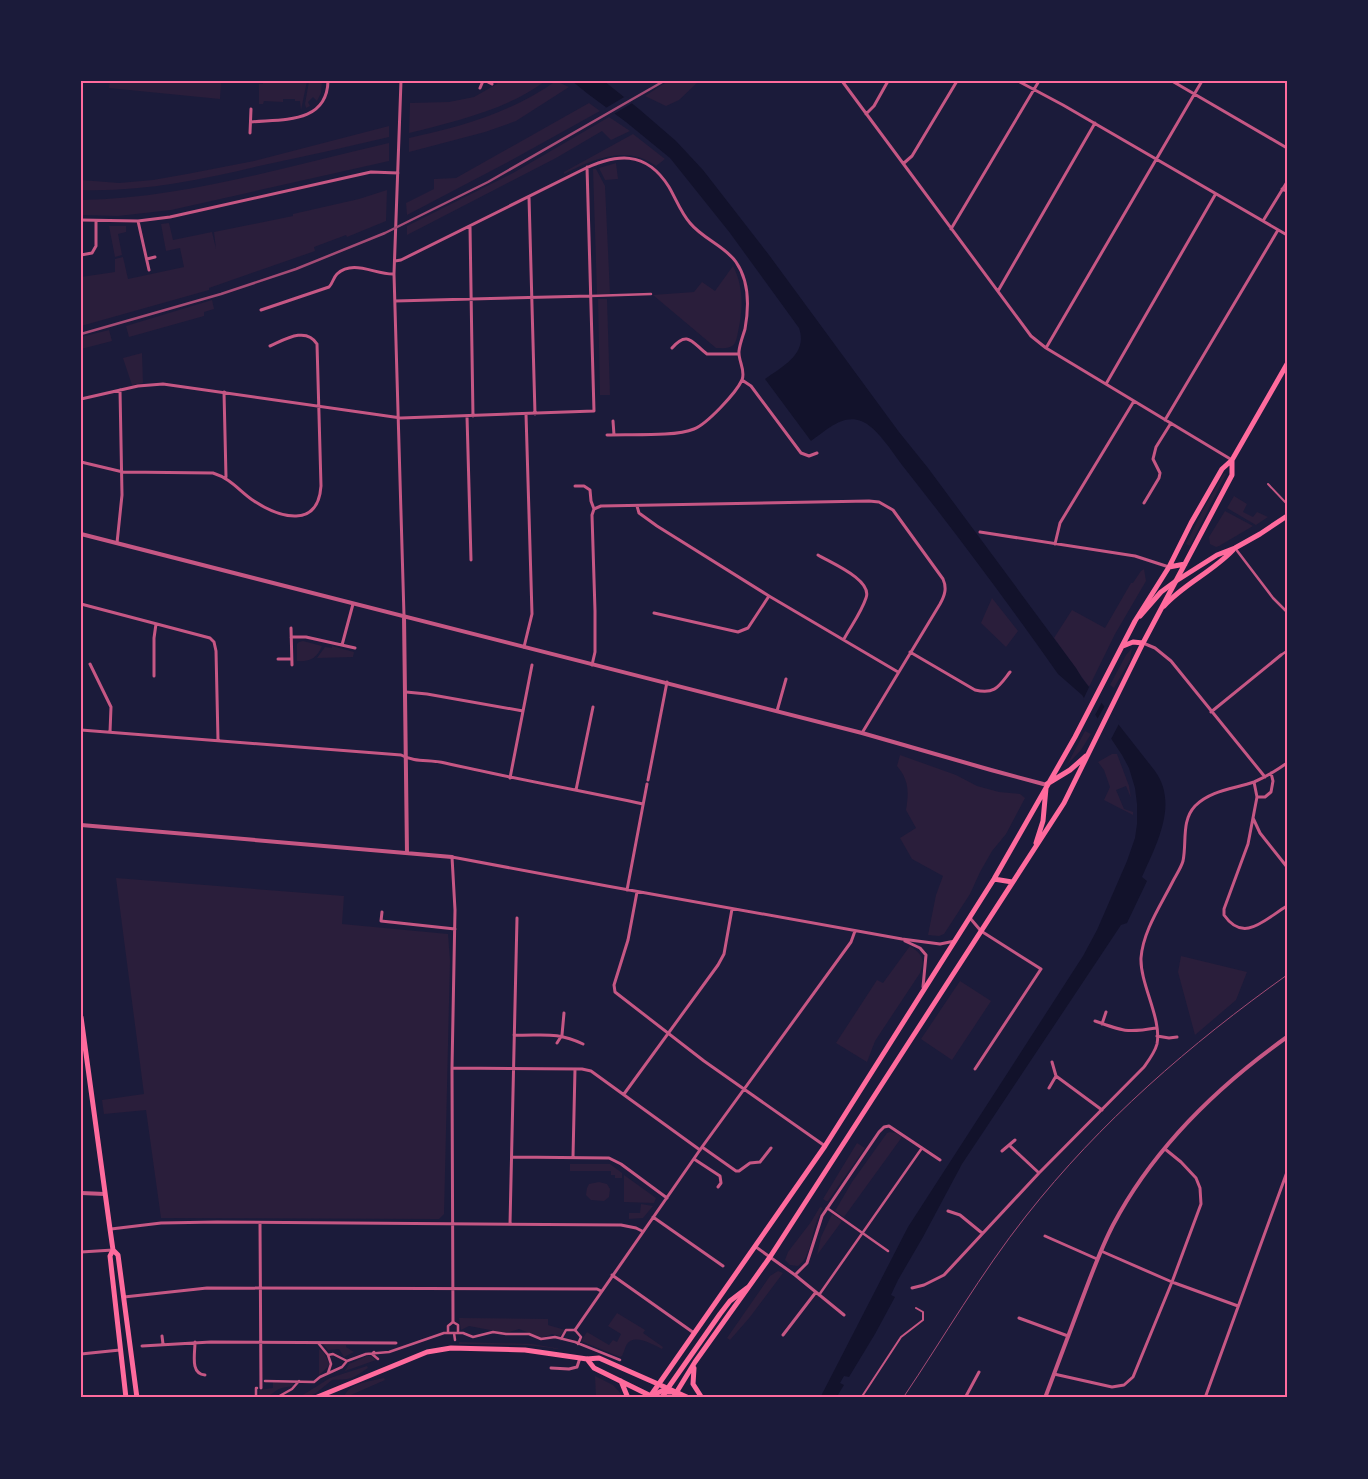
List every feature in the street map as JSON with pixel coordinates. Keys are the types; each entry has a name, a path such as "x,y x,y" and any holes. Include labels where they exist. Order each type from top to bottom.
{"main road":[{"path":"652,1397 658,1384 756,1247 825,1146 956,941 1082,723 1135,621 1169,566 1219,473 1232,460 1287,364"},
{"path":"673,1398 695,1362 770,1257 1064,803 1143,643 1232,475 1232,460"},
{"path":"1135,621 1161,592 1176,581 1287,516"},
{"path":"1162,608 1175,596 1222,562 1235,548"},
{"path":"1169,566 1185,564"},
{"path":"1122,646 1133,642 1143,643"},
{"path":"1047,784 1070,770 1089,754"},
{"path":"1034,848 1043,821 1047,784"},
{"path":"994,878 1012,882"},
{"path":"81,1017 113,1250 110,1256 126,1398"},
{"path":"113,1250 118,1255 138,1398"},
{"path":"652,1397 668,1388 730,1301 750,1286"},
{"path":"120,1350 131,1348"},
{"path":"315,1398 435,1350 459,1348 525,1350 584,1359 599,1358 688,1398"},
{"path":"584,1359 594,1368 652,1397"},
{"path":"695,1362 692,1379 702,1398"},
{"path":"621,1381 628,1398"},
{"path":"661,1398 666,1392 676,1392"}],"street":[{"path":"251,122 300,117 311,114 324,102 328,90 328,81"},
{"path":"401,81 394,274 406,692 407,852"},
{"path":"480,88 484,81 492,84"},
{"path":"842,81 1031,336 1046,348 1232,460"},
{"path":"866,114 874,106 888,81"},
{"path":"904,163 912,156 957,81"},
{"path":"1018,81 1063,105 1215,195 1287,235"},
{"path":"951,229 1039,81"},
{"path":"1172,81 1287,148"},
{"path":"1046,348 1077,291 1202,81"},
{"path":"250,134 251,109"},
{"path":"998,291 1094,123"},
{"path":"395,261 401,260 587,167 603,161 626,158 647,163 666,183 693,227 736,262 744,280 748,299 739,354 743,371 742,380 718,410 701,426 694,429 678,432 607,435"},
{"path":"81,399 144,385 163,384 398,417 594,411 587,167"},
{"path":"81,220 138,221 186,215 370,172 398,173"},
{"path":"1263,221 1287,182"},
{"path":"1282,189 1287,191"},
{"path":"1106,384 1215,195"},
{"path":"528,197 535,414"},
{"path":"81,255 92,253 96,249 96,221"},
{"path":"138,221 149,270"},
{"path":"470,226 473,416"},
{"path":"1165,420 1278,230"},
{"path":"147,259 154,257"},
{"path":"261,310 329,287 337,273 346,269 364,268 383,274 394,274"},
{"path":"395,301 650,294"},
{"path":"279,297 282,303"},
{"path":"81,462 123,472 213,473 226,477 252,500 268,509 292,516 308,514 319,503 321,496 317,344 308,335 300,335 270,346"},
{"path":"672,348 685,338 691,340 707,354 739,354"},
{"path":"742,380 751,386 801,453 809,456 818,453"},
{"path":"117,543 123,472 120,390"},
{"path":"224,392 226,477"},
{"path":"1055,544 1060,523 1134,401"},
{"path":"524,647 532,614 526,414"},
{"path":"467,416 471,560"},
{"path":"613,421 614,435"},
{"path":"1144,503 1160,478 1160,470 1153,459 1156,447 1171,423"},
{"path":"575,486 584,486 590,490 594,509 592,515 595,652 592,665"},
{"path":"594,509 601,506 869,501 885,504 893,510 904,522 946,585 946,591 862,733"},
{"path":"637,506 639,512 657,526 769,596 898,672"},
{"path":"980,532 1135,556 1169,566"},
{"path":"81,534 592,665 667,682 1047,784"},
{"path":"1235,548 1260,578 1273,598 1287,612"},
{"path":"818,555 861,580 866,587 867,598 844,639"},
{"path":"654,613 738,632 748,628 769,596"},
{"path":"81,604 206,636 214,642 216,651 218,740"},
{"path":"342,645 353,604"},
{"path":"154,676 156,624"},
{"path":"291,628 292,665"},
{"path":"291,637 306,637 355,648"},
{"path":"1143,643 1156,648 1166,655 1265,777"},
{"path":"1211,712 1287,651"},
{"path":"910,652 975,690 983,692 993,690 999,686 1010,672"},
{"path":"278,659 292,658"},
{"path":"90,664 110,703 110,732"},
{"path":"510,778 532,665"},
{"path":"778,711 786,679"},
{"path":"627,890 667,682"},
{"path":"406,692 523,711"},
{"path":"576,790 593,706"},
{"path":"81,730 401,755 414,761 436,760 510,778 643,804"},
{"path":"912,1288 924,1286 944,1275 1039,1173 1144,1067 1156,1046 1157,1036 1143,973 1142,948 1155,916 1182,862 1185,830 1190,813 1196,805 1220,791 1254,782 1287,762"},
{"path":"1257,797 1267,796 1272,792 1273,781 1271,773"},
{"path":"1254,782 1257,797 1248,844 1224,909 1224,916 1238,928 1247,930 1287,906"},
{"path":"1253,817 1260,833 1287,867"},
{"path":"81,824 452,857 902,939 940,944 956,941"},
{"path":"452,857 455,929 452,1068 453,1322"},
{"path":"637,892 628,940 614,989 615,992 744,1090 825,1146"},
{"path":"624,1094 718,965 724,954 732,909"},
{"path":"382,912 381,921 455,929"},
{"path":"510,1224 517,918"},
{"path":"970,918 981,931 1041,969 975,1069"},
{"path":"574,1330 701,1148 851,942 855,931"},
{"path":"902,939 915,945 926,954 923,990"},
{"path":"1102,1024 1106,1012"},
{"path":"557,1043 562,1035 564,1014"},
{"path":"1095,1021 1122,1031 1140,1031 1156,1028"},
{"path":"514,1035 562,1035 583,1044"},
{"path":"1157,1036 1177,1037"},
{"path":"1045,1398 1100,1251 1125,1204 1165,1149 1209,1100 1258,1057 1287,1037"},
{"path":"1052,1062 1056,1076 1102,1110"},
{"path":"452,1068 575,1069 591,1071 736,1171 750,1163 760,1162 771,1148"},
{"path":"574,1157 575,1069"},
{"path":"1049,1088 1056,1076"},
{"path":"795,1275 807,1263 822,1216 884,1127 890,1126 940,1160"},
{"path":"1002,1151 1014,1140"},
{"path":"1009,1144 1039,1173"},
{"path":"783,1335 862,1233 922,1148"},
{"path":"1054,1374 1112,1387 1118,1387 1129,1382 1133,1377 1199,1213 1200,1188 1192,1174 1165,1149"},
{"path":"513,1156 602,1158 614,1160 667,1198"},
{"path":"694,1159 720,1176 721,1183 718,1187"},
{"path":"1205,1398 1287,1172"},
{"path":"81,1193 106,1194"},
{"path":"827,1208 888,1251"},
{"path":"948,1211 960,1216 982,1233"},
{"path":"653,1217 723,1266"},
{"path":"110,1229 173,1222 453,1223 621,1225 642,1231"},
{"path":"256,1398 256,1388 259,1388 261,1342 260,1223"},
{"path":"1045,1236 1097,1259"},
{"path":"756,1247 795,1275 844,1315"},
{"path":"81,1252 113,1250"},
{"path":"1100,1251 1172,1282 1238,1306"},
{"path":"612,1275 694,1334"},
{"path":"124,1297 198,1289 260,1288 597,1289 601,1291"},
{"path":"1019,1318 1068,1336"},
{"path":"448,1333 448,1326 453,1322"},
{"path":"453,1322 458,1325 458,1333"},
{"path":"561,1339 566,1330 574,1330 581,1337 578,1344"},
{"path":"265,1381 314,1382 320,1376 366,1354 397,1350 448,1333 473,1336 493,1332 528,1334 541,1339 556,1337 620,1360"},
{"path":"454,1333 455,1340"},
{"path":"162,1336 163,1344"},
{"path":"195,1342 194,1368 200,1374 206,1375"},
{"path":"142,1346 195,1342 396,1343"},
{"path":"320,1344 332,1364 328,1373"},
{"path":"81,1354 120,1350"},
{"path":"373,1353 378,1359"},
{"path":"328,1355 333,1354 348,1361"},
{"path":"551,1368 569,1369 577,1367 584,1359"},
{"path":"592,1374 594,1368"},
{"path":"965,1398 979,1372"},
{"path":"276,1398 292,1389 299,1382"}],"lane":[{"path":"1268,484 1287,504"},
{"path":"861,1398 901,1338 922,1320 923,1312 916,1308"}],"shaded area":[{"path":"110,81 221,81 220,99 109,88"},
{"path":"263,81 307,81 301,110 300,101 295,101 295,99 283,99 283,102 264,101 263,104 259,104 259,84 263,84"},
{"path":"309,81 322,81 321,93 317,101 313,97 308,102 310,106 306,108 305,104"},
{"path":"498,81 545,81 514,100 497,107 462,119 409,133 410,103 449,102 474,97 497,84"},
{"path":"556,81 569,87 516,121 485,132 409,152 409,138 448,129 486,117 522,101"},
{"path":"572,81 604,81 676,141 703,170 928,468 1082,678 1155,771 1162,784 1165,797 1165,811 1159,838 1142,877 1147,881 1127,923 1121,925 962,1164 898,1280 891,1295 895,1297 849,1377 844,1376 840,1383 844,1385 836,1398 820,1398 908,1227 1083,956 1097,930 1135,838 1137,804 1135,788 1129,768 1122,755 1082,695 1058,674 982,568 878,434 867,424 854,419 834,425 811,441 765,379 786,364 797,352 801,337 799,328 730,233 670,158"},
{"path":"668,81 699,81 679,100 666,106 645,96"},
{"path":"589,103 600,111 407,215 406,203 434,189 434,179 456,178"},
{"path":"609,117 630,131 611,140 602,131 556,158 407,235 407,226 513,173"},
{"path":"389,126 389,137 215,176 149,187 81,190 81,180 119,183 153,180 254,161"},
{"path":"633,134 665,159 656,166 645,159 633,156 610,156 587,163 564,174 564,172"},
{"path":"389,143 389,161 171,210 118,216 81,215 81,200 120,198 198,187"},
{"path":"616,163 618,179 605,180 599,168"},
{"path":"593,169 596,169 605,186 610,294 597,294"},
{"path":"387,190 386,221 347,237 346,235 314,247 315,251 209,288 209,290 81,326 81,277 115,272 115,259 123,257 128,279 184,267 180,248 166,251 161,224 169,223 173,240 212,232 216,249 214,232 293,216 293,214 359,199"},
{"path":"109,226 126,226 126,232 118,234 122,255 115,257"},
{"path":"733,266 741,290 742,307 737,338 730,347 716,348 653,295 694,292 702,282 715,291"},
{"path":"598,299 607,299 610,395 600,395"},
{"path":"212,300 214,309 204,312 204,316 129,337 126,326"},
{"path":"109,330 112,341 81,349 81,337"},
{"path":"142,353 143,383 132,385 123,358"},
{"path":"1224,473 1226,474 1190,546 1186,544 1203,510"},
{"path":"1234,496 1247,504 1243,512 1253,517 1257,512 1268,517 1256,525 1227,508"},
{"path":"1225,511 1253,526 1216,547 1210,544 1209,537"},
{"path":"1144,569 1146,581 1115,634 1089,687 1054,638 1072,610 1105,628 1131,583"},
{"path":"992,598 1018,631 1006,647 981,623"},
{"path":"303,641 322,646 318,654 312,658 306,661 297,661 297,644"},
{"path":"332,646 354,652 353,657 317,658 325,647 332,648"},
{"path":"1132,648 1130,660 1114,688 1110,685 1126,655"},
{"path":"1085,731 1091,734 1081,750 1067,765"},
{"path":"1112,754 1117,754 1129,786 1131,798 1126,786 1116,790 1124,809 1133,812 1133,815 1104,800 1110,787 1104,770 1098,762"},
{"path":"900,755 956,775 977,786 999,792 1020,794 1025,798 1006,834 992,851 970,894 944,934 939,936 928,935 936,895 943,876 912,859 900,838 916,828 906,810 908,798 906,781 897,766"},
{"path":"116,878 344,896 342,924 448,934 450,961 444,1214 439,1219 161,1218 146,1110 104,1114 102,1100 144,1094"},
{"path":"910,946 922,958 920,973 875,1041 867,1062 836,1043 877,980 883,983"},
{"path":"1181,956 1247,972 1236,1000 1195,1035 1178,972"},
{"path":"960,981 991,1001 952,1060 921,1039"},
{"path":"890,1132 902,1137 844,1217 835,1211 852,1182 887,1133"},
{"path":"857,1143 865,1148 828,1201 826,1201 823,1199"},
{"path":"570,1164 610,1164 622,1173 622,1178 615,1178 615,1175 611,1175 611,1171 570,1171"},
{"path":"624,1175 656,1198 654,1203 624,1202"},
{"path":"599,1182 607,1184 610,1189 609,1197 604,1201 591,1200 586,1195 587,1188 589,1184"},
{"path":"641,1204 653,1206 643,1218 629,1219 629,1213 640,1213"},
{"path":"820,1207 823,1208 805,1258 798,1266 790,1265 785,1260 788,1252"},
{"path":"832,1214 842,1221 817,1255 821,1237"},
{"path":"778,1271 783,1273 750,1317 730,1340 727,1338 770,1276"},
{"path":"617,1313 645,1330 643,1333 663,1347 662,1349 644,1341 634,1340 627,1344 620,1357 581,1341 587,1332 609,1345 613,1340 617,1342 621,1334 608,1326"},
{"path":"459,1318 548,1319 548,1325 565,1330 560,1336 552,1334 542,1338 519,1329 506,1333 469,1326 461,1330"},
{"path":"459,1342 532,1344 561,1349 526,1345 459,1344"},
{"path":"323,1344 346,1345 346,1347 354,1352 344,1357 339,1349 328,1350"},
{"path":"319,1349 324,1353 330,1365 319,1375"},
{"path":"371,1356 376,1360 345,1371 349,1364"},
{"path":"367,1366 368,1368 354,1377 332,1380 316,1393 305,1398 298,1398 330,1378"},
{"path":"595,1376 613,1385 623,1396 596,1398"},
{"path":"384,1378 385,1380 344,1398 346,1393 355,1386"},
{"path":"273,1382 293,1383 293,1386 281,1388 268,1396 259,1395 259,1390 273,1388"}],"pier":[{"path":"626,96 634,102 612,115 604,109"},
{"path":"1090,685 1103,700 1094,717 1083,700"},
{"path":"1106,704 1120,722 1110,741 1096,721"}],"tram line":[{"path":"903,1398 1009,1238 1054,1181 1084,1148 1148,1086 1251,1001 1287,975"}],"railway":[{"path":"81,334 221,294 296,269 385,233 488,182 664,81"}]}
